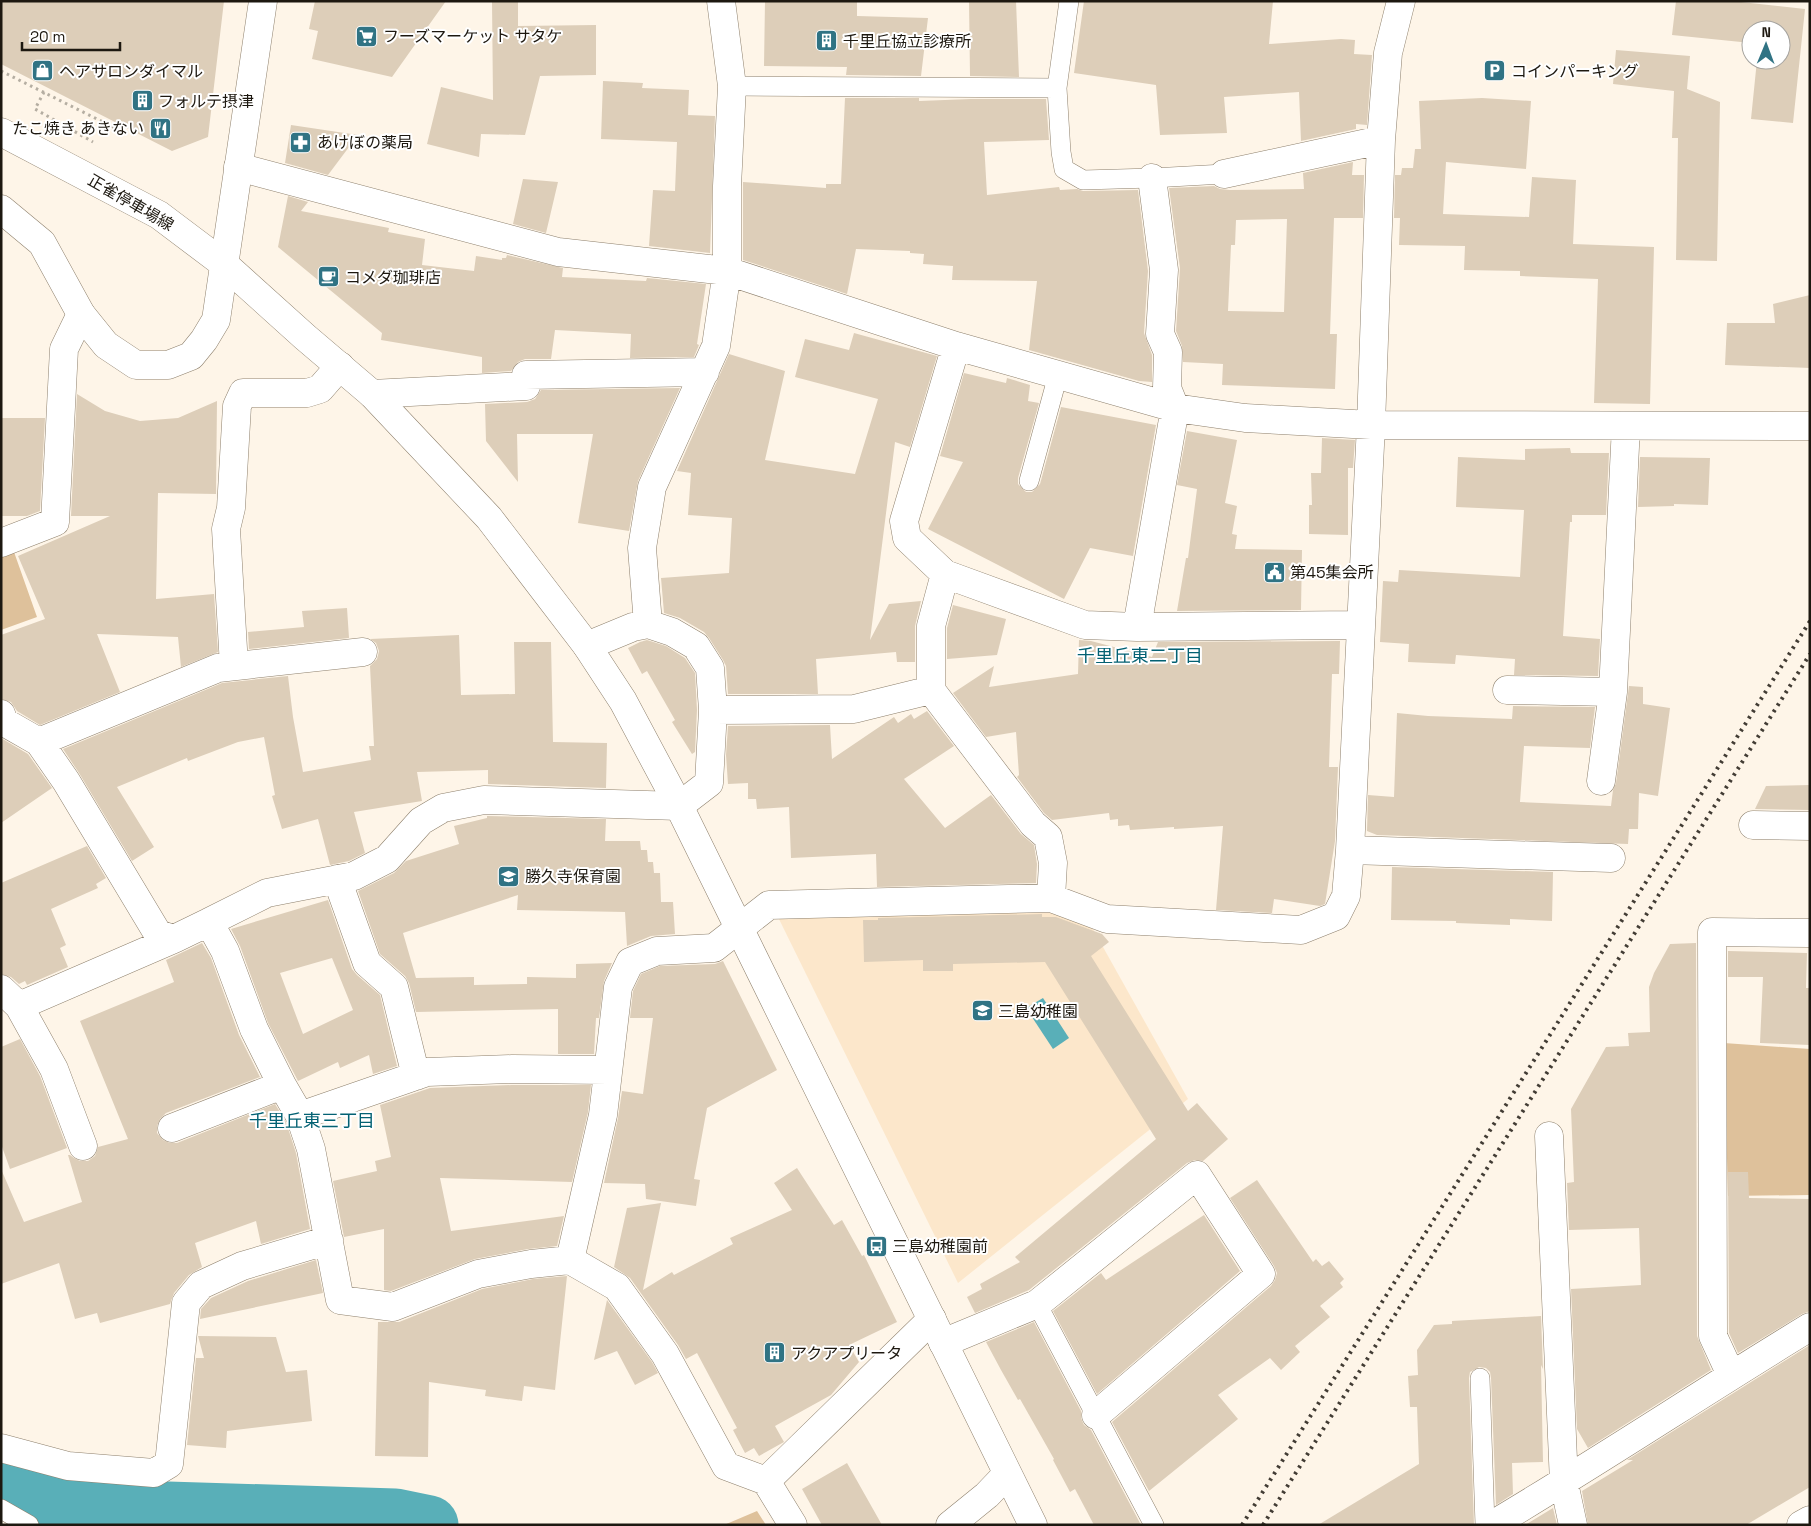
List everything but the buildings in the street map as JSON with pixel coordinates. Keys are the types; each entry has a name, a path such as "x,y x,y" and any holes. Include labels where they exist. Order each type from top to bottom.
{"street":[{"path":"1,209 42,243 81,314 106,345 136,365 168,364 191,356 204,340 216,320 263,1"},
{"path":"648,624 642,548 652,487 716,346 727,271 726,186 732,86 721,1"},
{"path":"570,1260 603,1115 618,987 630,962 657,952 714,948 769,905 1051,898 1107,919 1301,930 1336,916 1346,896 1350,850 1371,425 1381,140 1388,53 1401,1"},
{"name":"正雀停車場線","path":"1,132 160,214 224,264 372,394 489,518 587,646 623,701 679,806 1033,1525"},
{"path":"1224,174 1381,140"},
{"path":"238,167 558,252 727,271 956,346 1175,408 1245,418 1371,425 1810,426"},
{"path":"1137,627 1175,408 1167,388 1168,352 1160,334 1164,270 1152,178"},
{"path":"1,543 55,522 64,349 81,314"},
{"path":"956,346 904,521 907,538 945,574 1085,625 1137,627 1360,625"},
{"path":"234,666 226,529 231,508 237,406 243,393 307,393 320,389 340,366"},
{"path":"372,394 526,386 526,374 705,372"},
{"path":"1601,781 1613,692 1626,426"},
{"path":"945,574 932,626 931,690 1033,824 1048,837 1053,863 1051,898"},
{"path":"83,1146 54,1069 10,997 174,939 267,893 354,876 387,859 421,821 443,808 484,800 679,806 709,783 713,710 710,668 696,646 672,632 648,624 633,627 587,646"},
{"path":"39,742 218,668 363,652"},
{"path":"713,710 854,708 931,690"},
{"path":"1507,690 1613,692"},
{"path":"2,720 39,742 66,781 158,934 174,939"},
{"path":"1753,824 1810,826"},
{"path":"1350,850 1611,858"},
{"path":"337,879 368,963 394,987 416,1076"},
{"path":"209,922 225,951 254,1028 282,1085 300,1116 311,1149 340,1300 393,1307 478,1274 531,1264 570,1260 617,1287 665,1354 726,1466 766,1480 792,1525"},
{"path":"1731,1375 1713,1336 1712,932 1810,933"},
{"path":"300,1116 427,1072 512,1069 608,1070"},
{"path":"172,1128 282,1085"},
{"path":"1549,1136 1564,1483 1572,1525"},
{"path":"766,1480 938,1331 1038,1304 1197,1175 1261,1274 1096,1415"},
{"path":"2,1451 68,1466 154,1473 169,1464 186,1303 201,1285 242,1266 329,1240"},
{"path":"1492,1525 1564,1483 1731,1375 1810,1327"},
{"path":"950,1525 987,1495 1007,1474"},
{"path":"1801,1525 1810,1520"}],"lane":[{"path":"1069,1 1057,88 1061,152 1064,169 1083,180 1224,174"},
{"path":"732,86 1057,88"},
{"path":"1029,481 1058,375"},
{"path":"1038,1304 1154,1525"},
{"path":"1480,1378 1485,1525"},
{"path":"1,1509 29,1525"}],"path":[{"path":"1,71 123,132"},
{"path":"44,92 36,109 93,142"}],"shaded area":[{"path":"14,552 37,617 1,630 1,556"},
{"name":"三島幼稚園","path":"1043,908 1089,922 1188,1099 958,1283 777,915"},
{"path":"1724,1043 1810,1049 1810,1195 1728,1196"},
{"path":"757,1511 766,1525 724,1525"}],"water":[{"path":"1043,998 1069,1038 1053,1049 1026,1008"}],"waterway":[{"path":"1,1482 72,1508 395,1518 429,1525"}],"railway":[{"path":"1242,1525 1810,621"},
{"path":"1263,1525 1810,654"}],"place":[{"name":"フーズマーケット サタケ","path":"367,36"},
{"name":"千里丘協立診療所","path":"827,41"},
{"name":"ヘアサロンダイマル","path":"43,71"},
{"name":"コインパーキング","path":"1495,71"},
{"name":"フォルテ摂津","path":"142,101"},
{"name":"たこ焼き あきない","path":"160,128"},
{"name":"あけぼの薬局","path":"301,142"},
{"name":"コメダ珈琲店","path":"329,277"},
{"name":"第45集会所","path":"1274,572"},
{"name":"勝久寺保育園","path":"509,876"},
{"name":"三島幼稚園","path":"982,1011"},
{"name":"三島幼稚園前","path":"876,1246"},
{"name":"アクアプリータ","path":"775,1353"}],"district":[{"name":"千里丘東二丁目","path":"1140,656"},
{"name":"千里丘東三丁目","path":"312,1121"}]}
